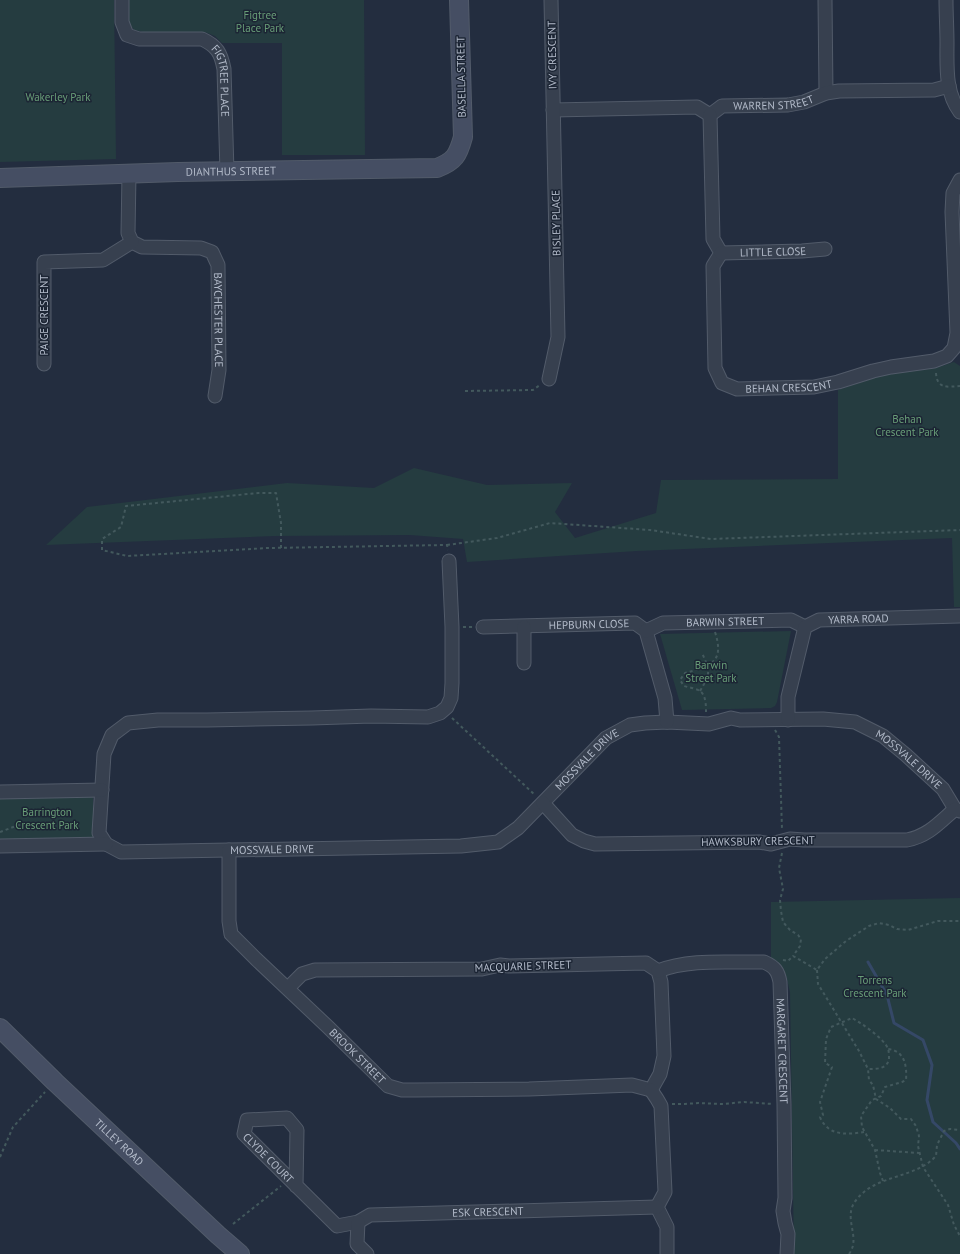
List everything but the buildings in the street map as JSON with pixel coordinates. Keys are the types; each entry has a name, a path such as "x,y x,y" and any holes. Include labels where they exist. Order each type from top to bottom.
{"street":[{"name":"FIGTREE PLACE","path":"122,0 122,22 127,35 139,39 202,39 211,43 218,50 222,58 224,69 227,172"},
{"name":"BASELLA STREET","path":"458,154 463,136 459,0"},
{"name":"IVY CRESCENT","path":"551,0 553,110"},
{"path":"824,0 826,92"},
{"path":"946,0 948,86 955,105 960,112"},
{"name":"WARREN STREET","path":"710,115 722,106 788,105 804,102 826,92 934,90 948,86"},
{"path":"553,110 697,107 710,115 713,240 721,253"},
{"name":"BISLEY PLACE","path":"550,379 558,337 553,110"},
{"name":"DIANTHUS STREET","path":"0,178 437,168 449,164 458,154"},
{"path":"129,174 128,233 132,242"},
{"name":"BEHAN CRESCENT","path":"721,253 713,266 715,368 722,383 737,389 814,387 891,367 934,362 947,356 954,348 957,333 952,212 953,193 960,180"},
{"name":"PAIGE CRESCENT","path":"44,364 44,262 103,260 132,242"},
{"name":"BAYCHESTER PLACE","path":"132,242 142,247 201,248 212,252 218,265 219,370 215,396"},
{"name":"LITTLE CLOSE","path":"721,253 825,249"},
{"path":"106,844 99,833 104,754 112,734 128,723 158,720 371,716 428,717 440,713 447,707 451,698 452,628 449,561"},
{"name":"YARRA ROAD","path":"805,627 819,620 960,616"},
{"name":"BARWIN STREET","path":"646,631 663,623 791,620 805,627"},
{"name":"HEPBURN CLOSE","path":"483,627 635,623 646,631"},
{"path":"524,627 524,663"},
{"path":"788,720 788,697 805,627"},
{"path":"646,631 665,698 667,722"},
{"name":"MOSSVALE DRIVE","path":"106,844 120,852 461,846 498,842 518,828 606,738 630,725 667,722 709,724 731,718 740,720 822,719 855,722 883,736 906,755 943,789 957,810"},
{"path":"0,792 102,790"},
{"name":"HAWKSBURY CRESCENT","path":"543,803 572,835 584,841 595,844 759,842 771,844 790,839 907,840 917,838 928,832 957,810"},
{"path":"0,846 106,844"},
{"name":"BROOK STREET","path":"229,850 229,921 231,934 388,1086 402,1090 415,1090 529,1089 632,1085 651,1090"},
{"path":"667,1254 667,1227 657,1207 665,1192 661,1106 651,1090 660,1074 664,1056 662,982 658,971 671,966 692,963 764,962 771,965"},
{"name":"MACQUARIE STREET","path":"288,988 302,974 315,970 482,969 500,965 646,963 658,971"},
{"name":"MARGARET CRESCENT","path":"771,965 779,973 780,982 784,1104 785,1198 783,1211 788,1234 787,1254"},
{"name":"TILLEY ROAD","path":"0,1028 55,1082 240,1254"},
{"name":"CLYDE COURT","path":"293,1182 297,1130 287,1118 247,1120 244,1134 337,1226 358,1222"},
{"name":"ESK CRESCENT","path":"358,1222 370,1215 657,1207"},
{"path":"358,1222 357,1244 368,1254"}],"path":[{"path":"934,362 936,378 940,384 946,387 960,386"},
{"path":"464,392 533,390 550,379"},
{"path":"280,548 281,523 276,492 126,506 121,527 102,539 102,550 127,556 280,548 447,545 497,538 550,523 650,530 711,539 960,530"},
{"path":"447,545 449,561"},
{"path":"706,713 706,703 700,690 684,686 680,680 685,673 708,666 714,662 718,653 717,640 712,622"},
{"path":"452,628 483,627"},
{"path":"700,690 705,682 709,670 702,653"},
{"path":"451,717 543,803"},
{"path":"773,726 779,738 782,830"},
{"path":"0,832 24,823"},
{"path":"771,965 777,958 788,961 800,946 801,939 783,922 780,900 783,889 779,868 783,848"},
{"path":"960,921 938,921 908,930 897,929 889,925 879,923 869,926 846,941 825,958 817,970 818,984 859,1051 868,1069 869,1080 873,1085 876,1099 890,1108 901,1119 911,1119 916,1126 919,1136 919,1153 923,1167 948,1205 954,1225 960,1236"},
{"path":"793,956 817,970"},
{"path":"864,1132 848,1134 834,1132 825,1126 820,1117 823,1115 820,1102 832,1067 825,1063 826,1040 831,1026 852,1018 875,1034 888,1049 889,1059 887,1065 880,1069 868,1069"},
{"path":"883,1181 875,1150 862,1127 861,1116 872,1100 881,1096 885,1086 906,1080 905,1062 900,1053 888,1049"},
{"path":"0,1157 13,1127 45,1092"},
{"path":"661,1106 670,1104 723,1104 744,1102 784,1104"},
{"path":"849,1254 854,1242 850,1215 855,1200 867,1189 883,1181 923,1167 936,1156 937,1145 944,1131 950,1129 960,1130"},
{"path":"875,1150 919,1153"},
{"path":"233,1224 293,1182"}],"green space":[{"name":"Wakerley Park","path":"0,0 114,0 116,159 0,162"},
{"name":"Figtree Place Park","path":"129,0 364,0 365,155 282,155 282,43 222,43 215,36 205,32 143,32 134,30 129,23"},
{"name":"Behan Crescent Park","path":"954,362 960,366 960,607 954,607 952,538 637,551 467,562 463,539 410,535 275,536 46,545 87,507 287,483 374,488 414,468 487,485 572,483 555,512 575,538 656,513 661,480 838,479 838,390 883,375 936,368"},
{"name":"Barwin Street Park","path":"791,631 775,706 771,708 682,710 660,634"},
{"name":"Barrington Crescent Park","path":"93,795 93,840 0,842 0,796"},
{"name":"Torrens Crescent Park","path":"960,898 960,1254 794,1254 790,992 785,972 780,965 771,959 771,902"}],"waterway":[{"path":"868,962 887,995 894,1023 923,1040 932,1065 927,1100 933,1122 956,1143 960,1149"}]}
